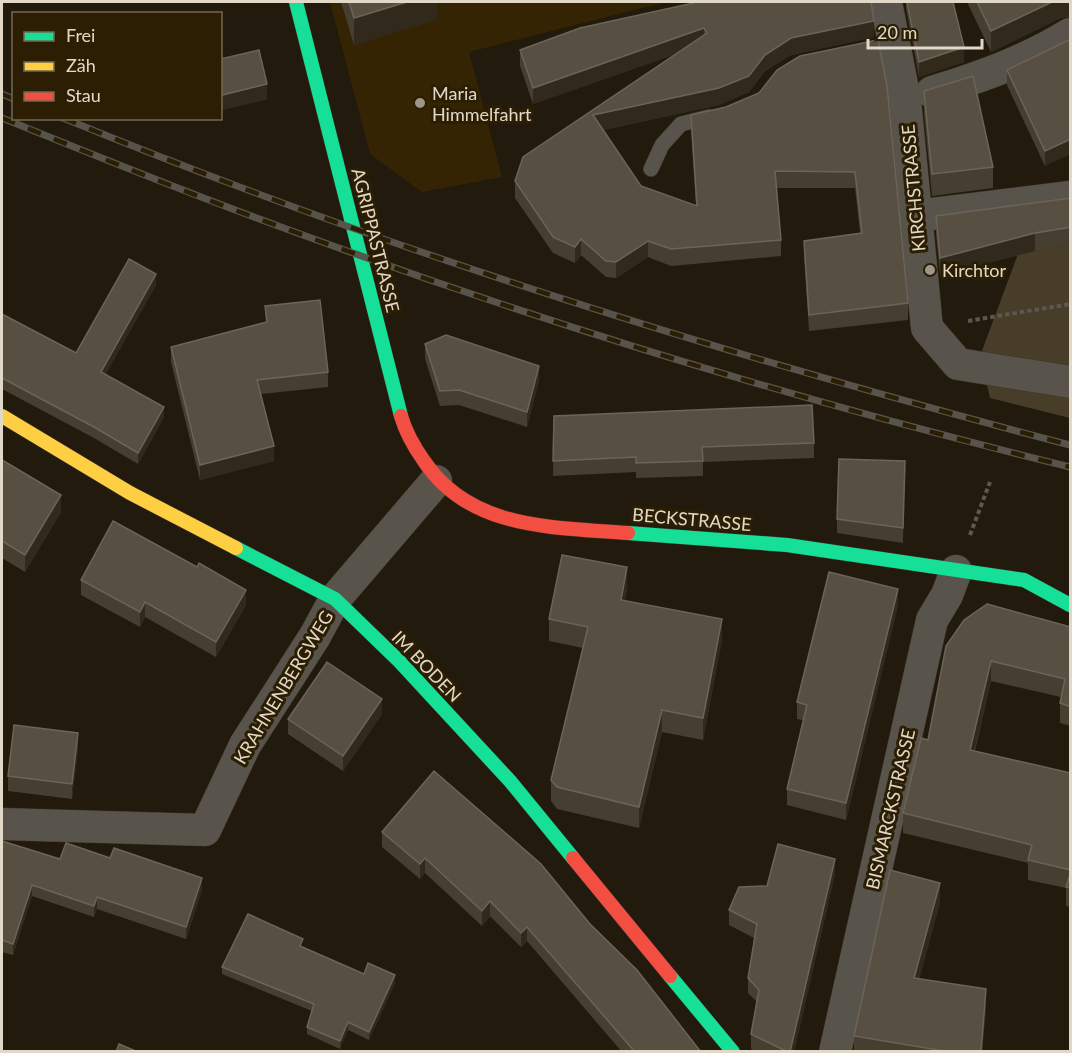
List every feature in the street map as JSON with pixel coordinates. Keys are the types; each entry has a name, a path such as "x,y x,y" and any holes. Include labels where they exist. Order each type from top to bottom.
{"street":[{"name":"AGRIPPASTRASSE","path":"296,2 405,431 424,466 436,481"},
{"name":"KIRCHSTRASSE","path":"886,2 885,45 905,100 927,328"},
{"path":"905,100 998,71 1036,55 1071,34"},
{"path":"916,216 1026,205 1071,197"},
{"path":"927,328 958,364 1071,382"},
{"name":"IM BODEN","path":"2,416 129,493 334,599 399,661 510,781 733,1052"},
{"name":"BECKSTRASSE","path":"436,481 460,502 494,518 535,526 787,545 1024,580 1071,605"},
{"name":"KRAHNENBERGWEG","path":"2,824 205,830 245,745 315,636 334,599 436,481"},
{"name":"BISMARCKSTRASSE","path":"835,1052 932,620 947,595 956,571"}],"lane":[{"path":"651,169 662,145 681,124 722,114"}],"path":[{"path":"927,328 1071,304"},
{"path":"956,571 990,482"}],"shaded area":[{"name":"Maria Himmelfahrt","path":"330,2 666,2 469,52 502,177 422,192 370,154"},
{"path":"1070,244 1070,418 990,398 980,356 1018,254"}],"building":[{"path":"349,2 407,2 354,18"},
{"path":"698,2 871,2 874,21 791,38 765,55 749,76 719,88 593,115 641,186 697,206 691,115 726,107 759,93 777,70 800,56 878,40 887,86 908,303 809,315 804,241 862,233 855,172 775,171 781,240 671,249 648,241 616,262 606,261 581,239 575,247 553,237 515,181 523,157 707,33 704,28 533,88 520,50 580,28"},
{"path":"907,2 953,2 964,47 919,62"},
{"path":"977,2 1052,2 991,31"},
{"path":"1071,39 1071,139 1045,151 1007,70"},
{"path":"259,50 267,84 222,95 222,59"},
{"path":"973,76 993,167 932,174 924,91"},
{"path":"1071,198 1071,227 1035,233 940,258 936,216"},
{"path":"129,259 156,274 101,372 164,407 138,453 2,378 2,314 76,353"},
{"path":"320,300 328,372 257,380 274,446 200,465 171,347 267,322 265,306"},
{"path":"446,335 539,366 527,412 459,390 440,391 425,344"},
{"path":"812,405 814,443 702,447 703,461 636,463 636,457 553,461 554,416"},
{"path":"839,459 905,461 903,528 837,519"},
{"path":"2,460 61,495 25,555 2,541"},
{"path":"113,521 197,567 199,563 246,590 216,642 145,602 140,612 81,580"},
{"path":"562,555 627,567 621,600 722,619 703,718 662,710 639,807 557,787 551,780 588,627 549,619"},
{"path":"829,572 898,589 846,803 787,789 807,705 797,702"},
{"path":"987,604 1071,627 1071,707 1060,703 1065,679 991,661 970,750 1071,773 1071,870 1028,860 1032,845 903,813 921,738 928,740 946,646 964,620"},
{"path":"327,662 382,699 343,756 288,719"},
{"path":"14,725 78,733 72,784 8,776"},
{"path":"434,771 541,864 590,924 637,970 701,1052 635,1052 527,927 521,933 490,901 482,911 425,858 420,864 382,832"},
{"path":"2,841 60,859 66,843 110,858 114,848 202,878 186,927 97,897 94,906 32,885 13,944 2,940"},
{"path":"778,844 835,859 790,1052 751,1034 759,990 748,978 757,924 729,910 739,887 767,886"},
{"path":"890,870 940,883 914,978 986,989 981,1052 950,1052 854,1036"},
{"path":"1071,871 1071,888 1066,887"},
{"path":"248,914 303,939 300,946 364,974 368,963 395,975 369,1032 348,1022 340,1041 307,1027 314,1004 222,967"},
{"path":"119,1044 138,1052 116,1052"}],"railway":[{"path":"2,94 12,98"},
{"path":"2,118 281,227 574,328 771,388 1070,467"},
{"path":"68,120 311,213 561,298 814,375 1070,445"}],"traffic: fast":[{"path":"296,2 401,416"},
{"path":"628,533 787,545 1024,580 1070,605"},
{"path":"236,548 335,599 399,661 510,781 573,858"},
{"path":"670,976 733,1052"}],"traffic: slow":[{"path":"2,416 130,493 236,548"}],"traffic: jam":[{"path":"401,416 411,440 424,461 443,484 465,501 489,513 515,521 571,529 628,533"},
{"path":"573,858 670,976"}],"place":[{"name":"Maria Himmelfahrt","path":"420,103"},
{"name":"Kirchtor","path":"930,270"}]}
